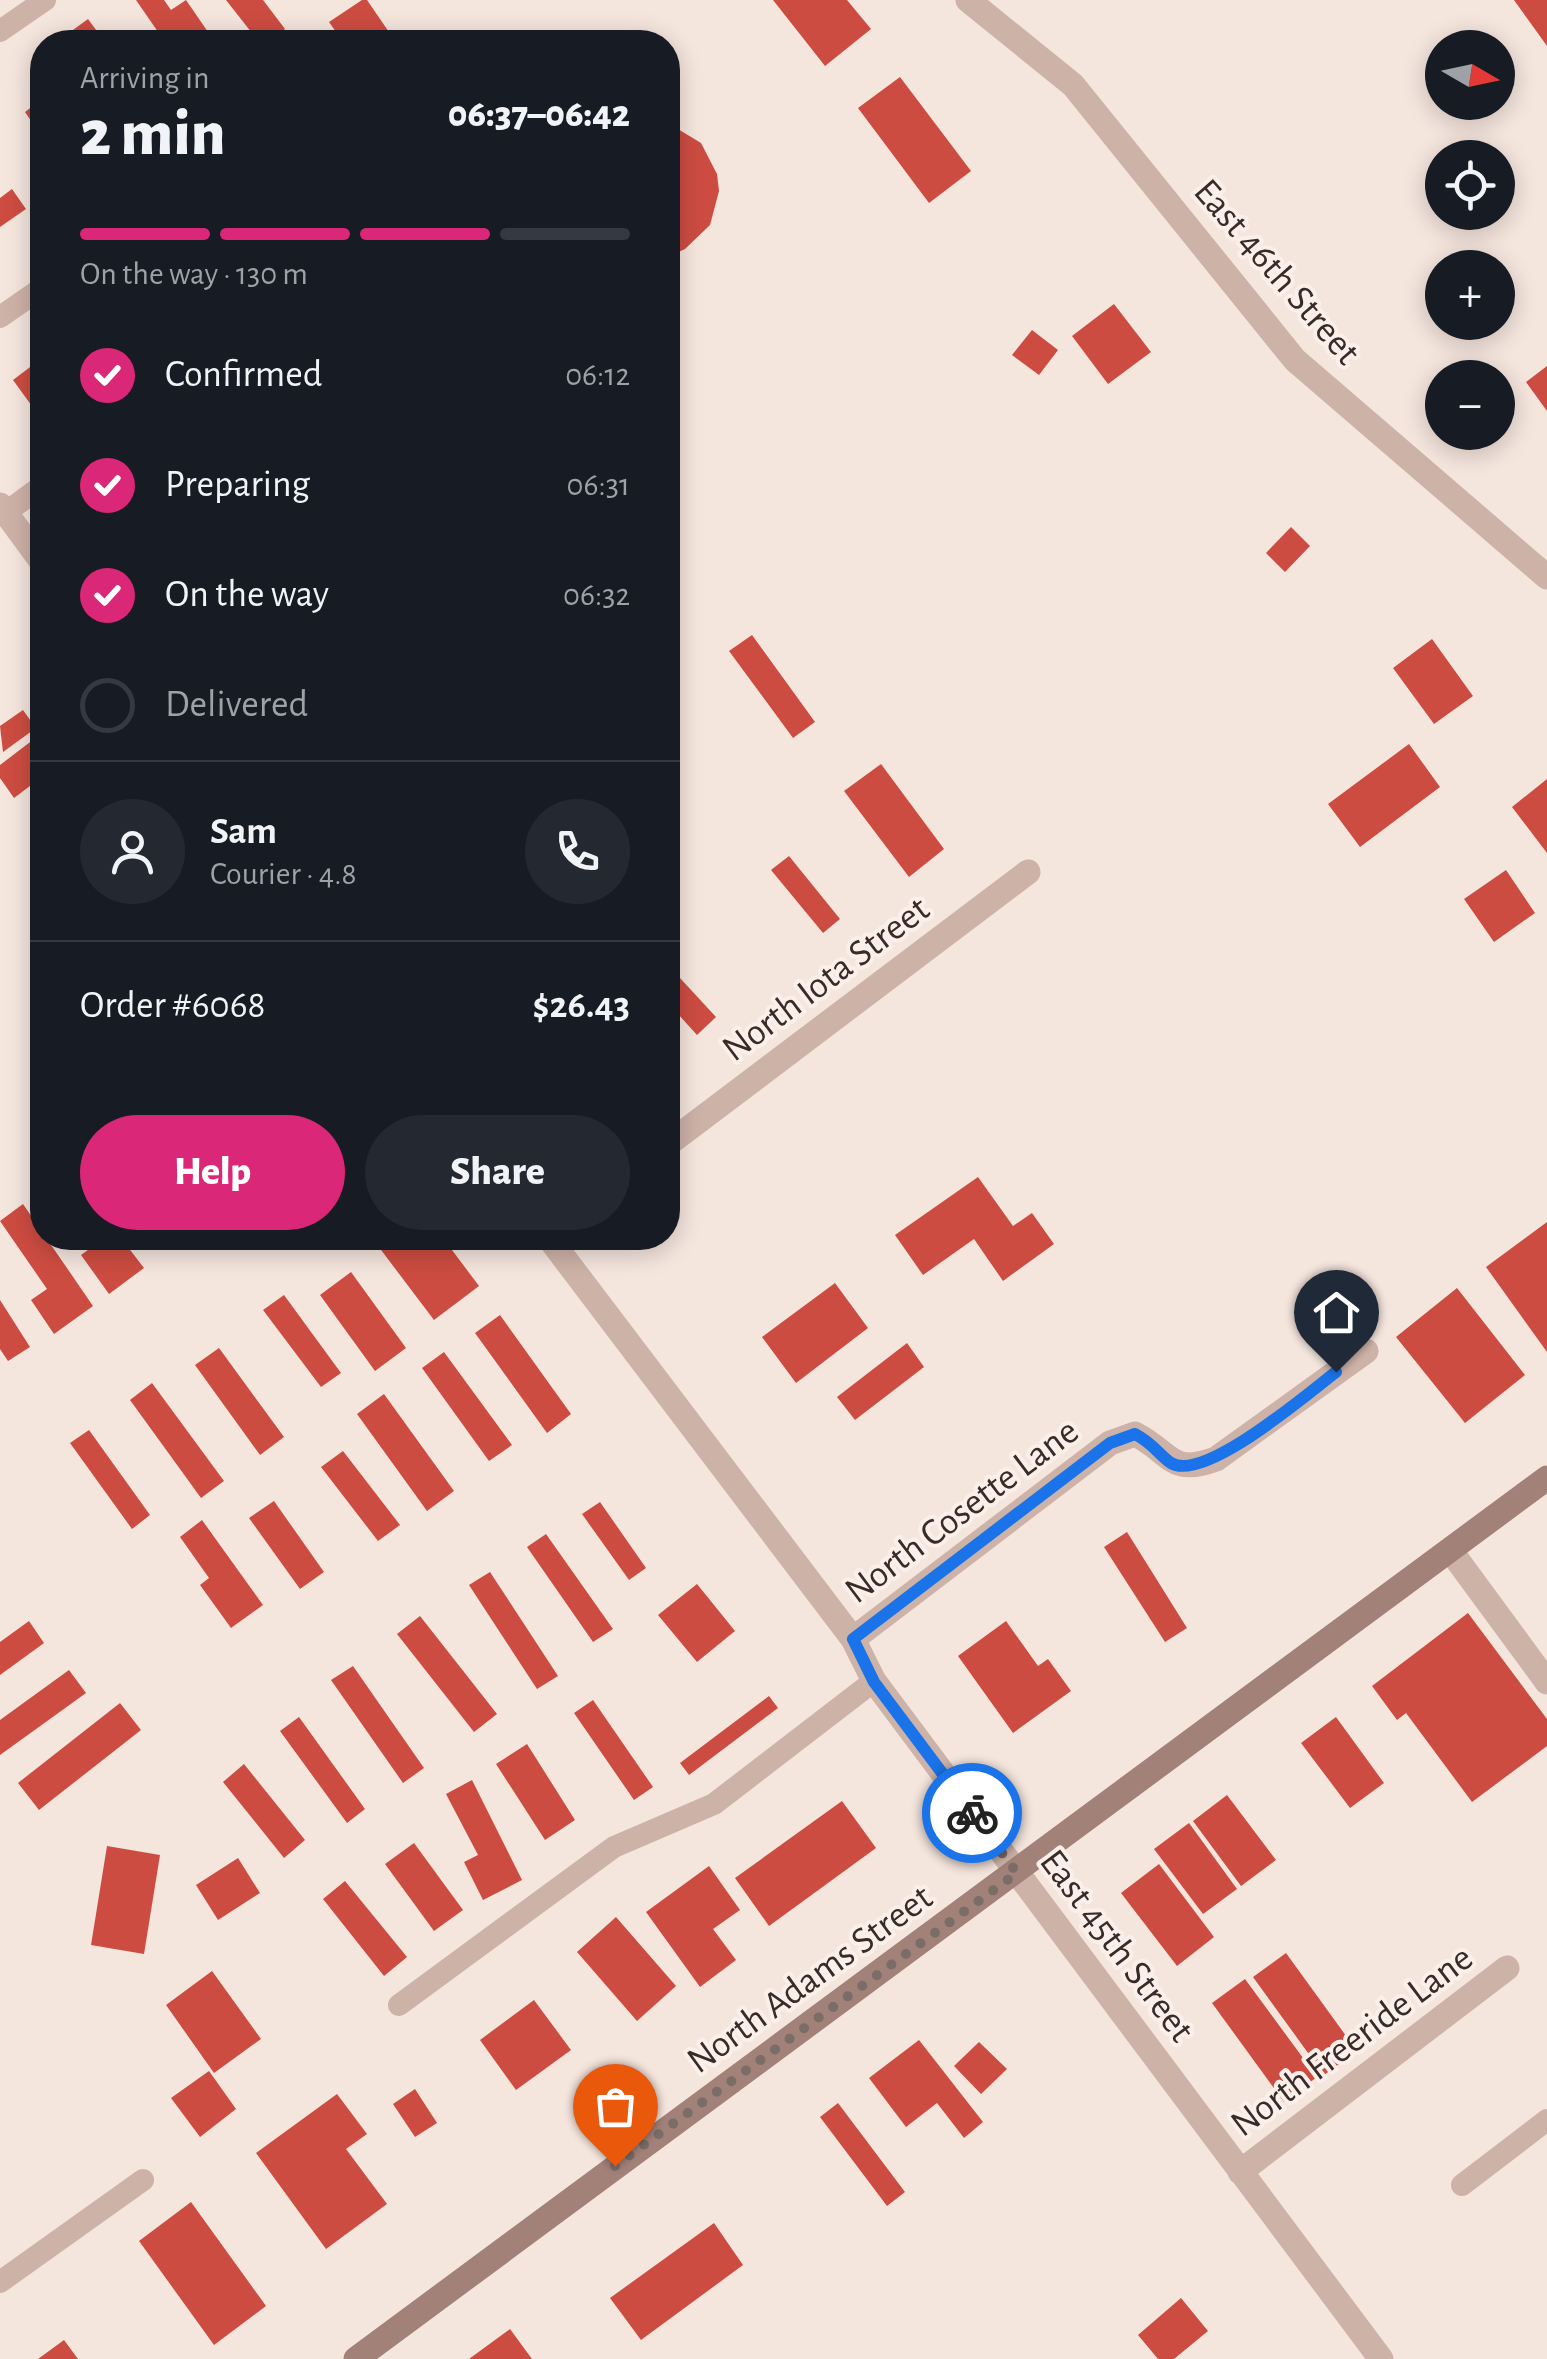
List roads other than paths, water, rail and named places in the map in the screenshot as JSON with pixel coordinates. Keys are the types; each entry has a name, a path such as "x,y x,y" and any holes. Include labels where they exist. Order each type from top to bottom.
{"street":[{"name":"East 46th Street","path":"968,0 1073,85 1295,360 1547,577"},
{"path":"3,509 30,546"},
{"name":"North Iota Street","path":"680,1135 1028,872"},
{"name":"East 45th Street","path":"558,1250 853,1639 874,1682 1381,2359"},
{"name":"North Cosette Lane","path":"853,1639 1110,1443 1135,1434 1157,1446 1170,1463 1192,1468 1216,1458 1366,1351"},
{"name":"North Adams Street","path":"356,2359 1547,1478"},
{"path":"1450,1550 1547,1682"},
{"name":"North Freeride Lane","path":"1240,2172 1507,1968"}],"lane":[{"path":"0,31 45,0"},
{"path":"0,316 30,296"},
{"path":"3,509 30,493"},
{"path":"399,2004 614,1846 714,1804 874,1682"},
{"path":"1462,2185 1547,2120"},
{"path":"0,2282 143,2180"}]}
